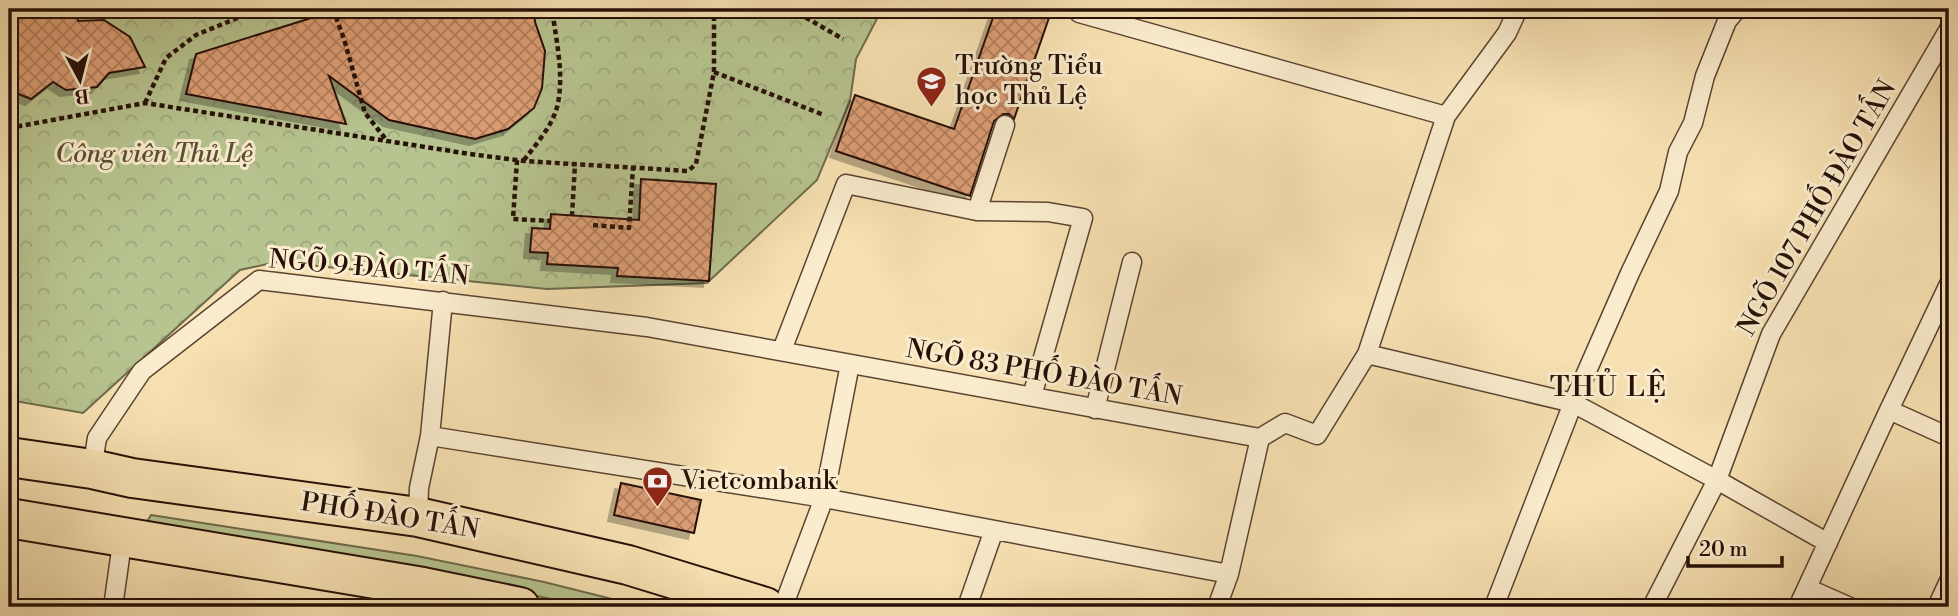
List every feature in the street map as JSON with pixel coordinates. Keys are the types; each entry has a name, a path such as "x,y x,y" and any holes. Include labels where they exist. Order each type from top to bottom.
{"main road":[{"name":"PHỐ ĐÀO TẤN","path":"9,457 92,469 132,478 418,517 628,565 765,607"},
{"path":"9,519 120,554 424,587 520,607"}],"lane":[{"path":"1217,607 1229,575 1261,438 1285,423 1317,435 1367,354 1446,116 1507,33 1518,9"},
{"path":"1494,607 1573,403 1669,191 1678,152 1693,123 1705,76 1727,21 1737,9"},
{"path":"1079,13 1446,116"},
{"name":"NGÕ 107 PHỐ ĐÀO TẤN","path":"1652,607 1717,480 1771,334 1949,29"},
{"path":"978,211 1005,125"},
{"path":"782,350 846,184 978,211 1048,212 1083,218 1032,396"},
{"path":"1095,409 1132,262"},
{"name":"NGÕ 9 ĐÀO TẤN","path":"92,469 97,438 142,370 259,280 647,327"},
{"path":"1798,607 1949,284"},
{"path":"418,517 419,488 430,436 443,301"},
{"name":"NGÕ 83 PHỐ ĐÀO TẤN","path":"647,327 1261,438"},
{"path":"1367,354 1573,403 1828,543"},
{"path":"783,607 824,498 850,364"},
{"path":"1888,410 1949,438"},
{"path":"430,436 824,498 1229,575"},
{"path":"967,607 994,530"},
{"path":"113,607 120,554"},
{"path":"1937,607 1949,581"},
{"path":"1807,588 1850,607"}],"path":[{"path":"145,103 166,58 196,35 258,9"},
{"path":"332,9 344,38 365,113 388,142"},
{"path":"551,221 513,219 521,161 545,131 558,105 561,72 552,9"},
{"path":"9,128 145,103 521,161 688,170 696,164 714,72 714,9"},
{"path":"791,9 844,39"},
{"path":"714,72 824,115"},
{"path":"572,216 575,164"},
{"path":"593,225 629,228 633,167"}],"green space":[{"name":"Công viên Thủ Lệ","path":"9,9 882,9 856,59 850,101 817,180 707,283 547,289 277,262 240,270 83,413 9,400"},
{"path":"151,515 417,556 544,582 644,607 588,607 411,569 154,526 148,520"}],"building":[{"path":"9,9 77,9 78,21 104,20 130,37 145,67 109,73 97,87 66,90 53,82 31,99 9,90"},
{"path":"340,9 534,9 535,22 545,51 542,88 534,108 508,129 475,139 389,120 329,76 346,124 186,94 196,54"},
{"path":"996,9 1052,9 1014,119 1009,114 1003,114 994,121 970,196 836,151 855,95 954,129"},
{"path":"641,179 716,184 709,281 617,276 618,268 547,264 548,253 530,252 532,228 550,229 551,214 639,220"},
{"name":"Vietcombank","path":"621,483 701,500 694,533 614,515"}],"place":[{"name":"Trường Tiểu học Thủ Lệ","path":"932,108"},
{"name":"Vietcombank","path":"658,508"}],"district":[{"name":"THỦ LỆ","path":"1609,387"}]}
